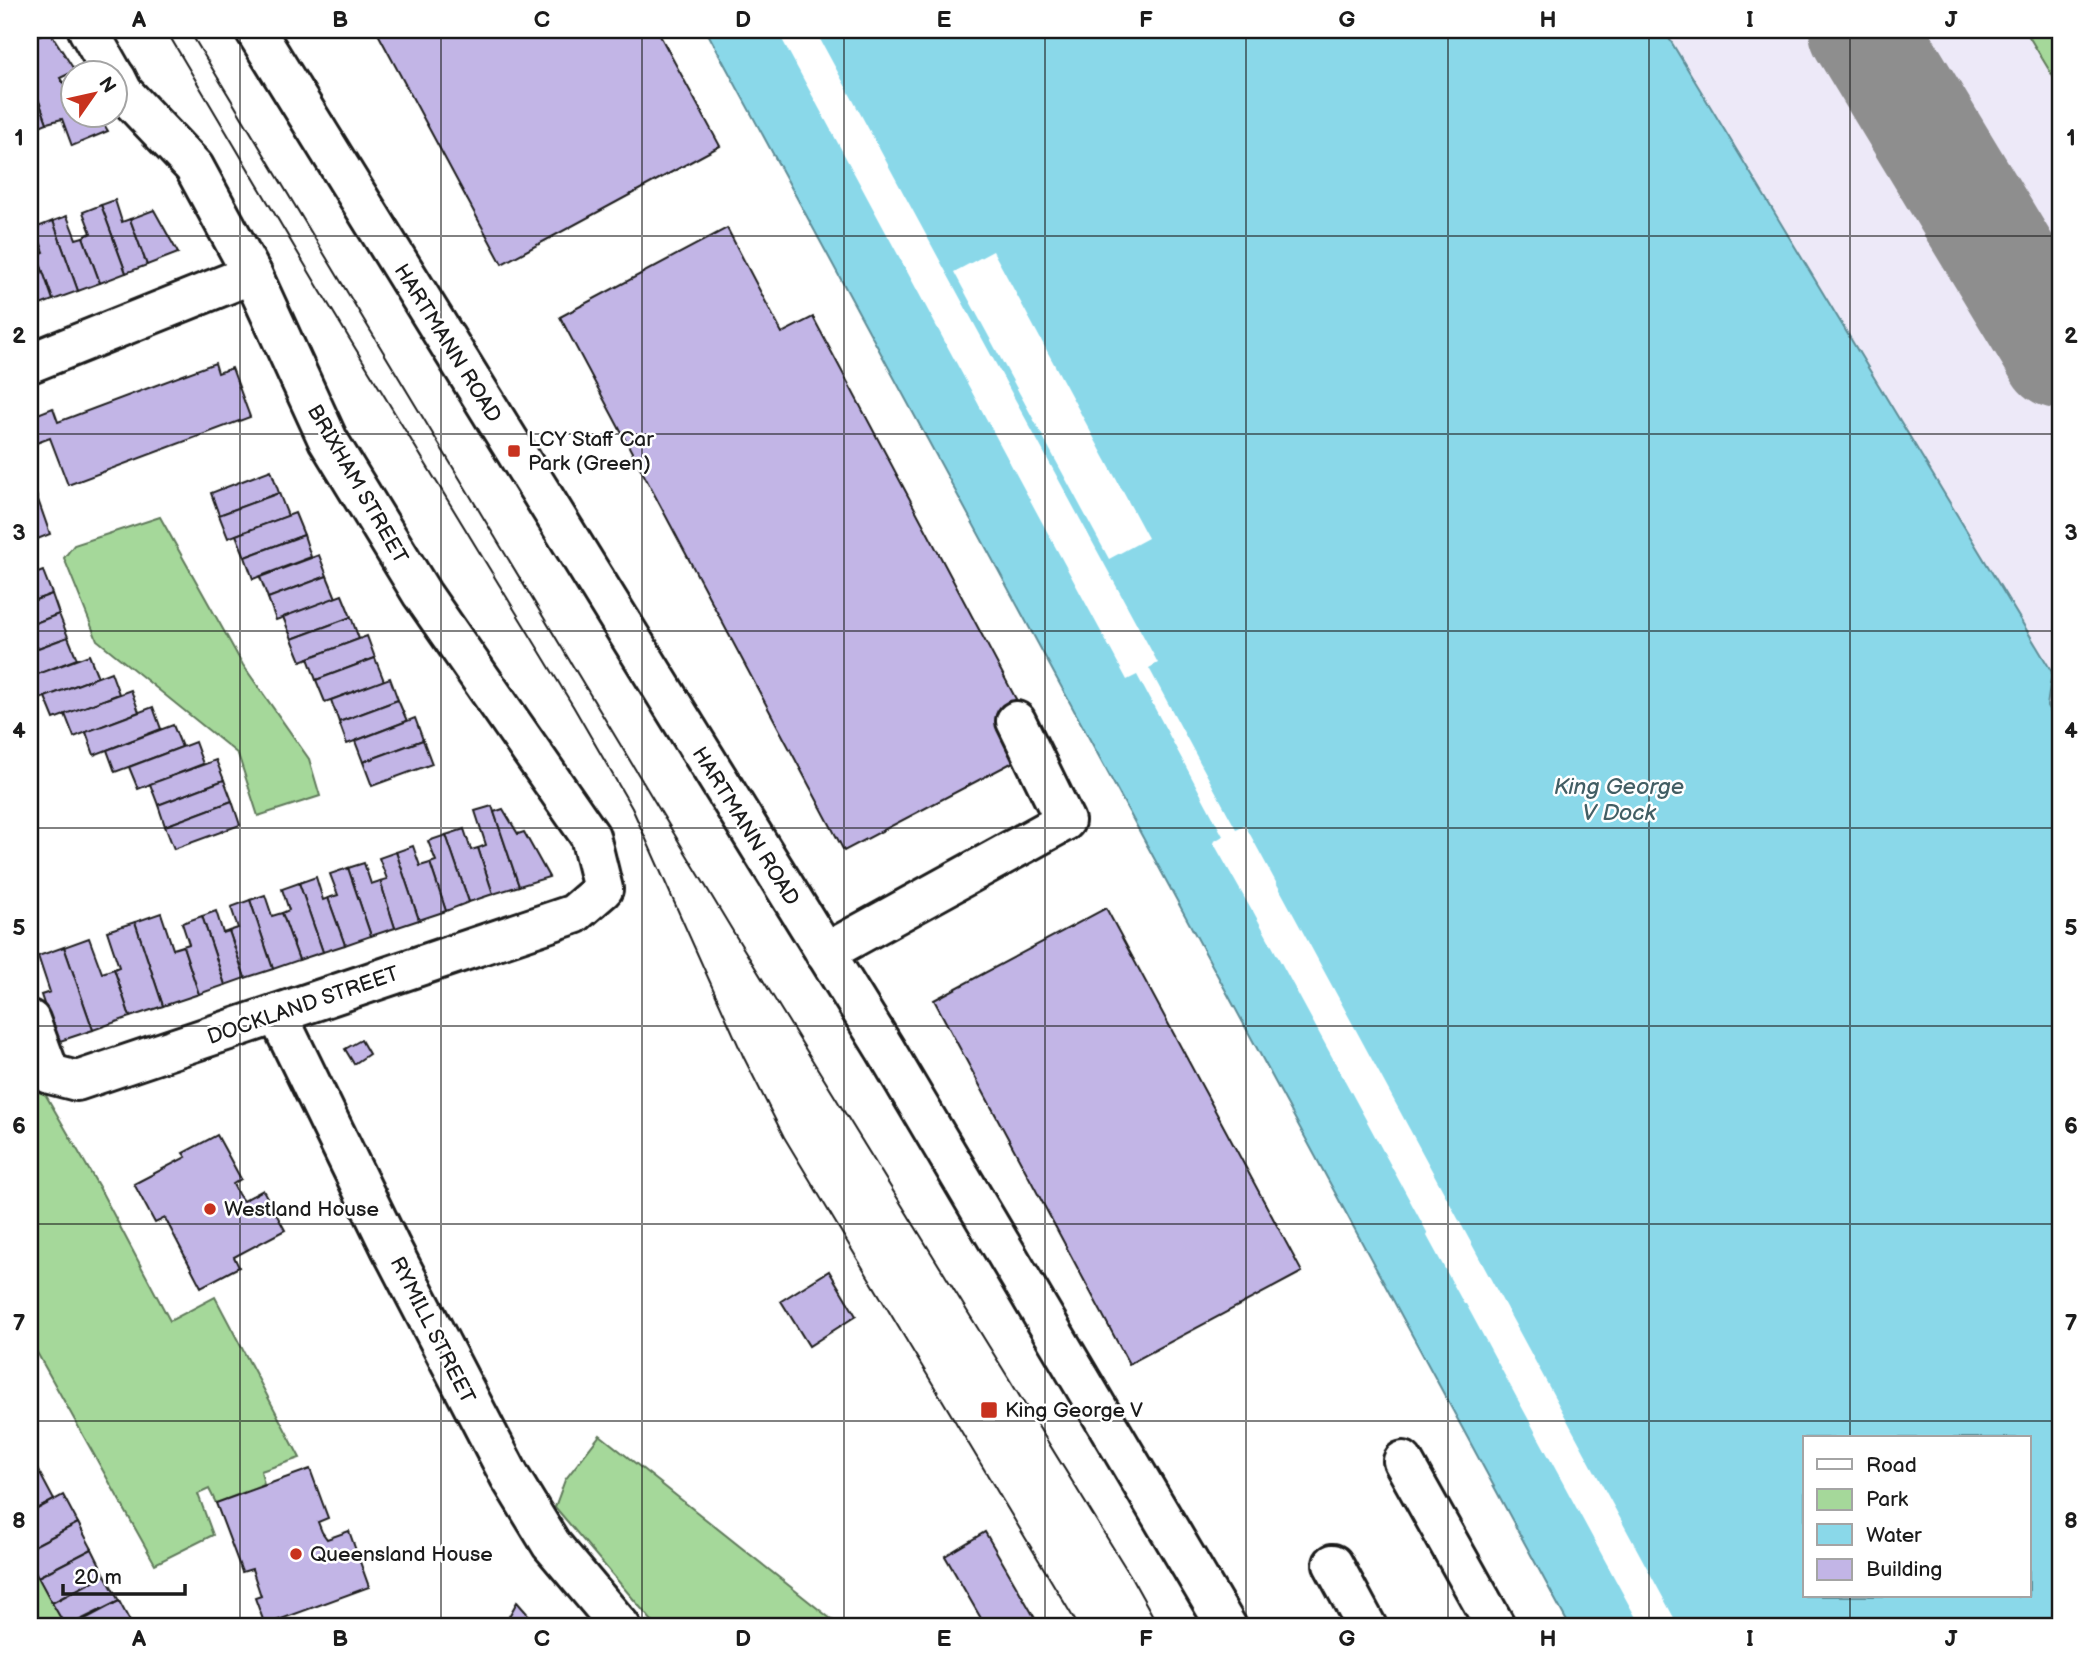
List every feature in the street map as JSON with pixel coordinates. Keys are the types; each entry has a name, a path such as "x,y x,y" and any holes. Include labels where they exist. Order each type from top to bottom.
{"street":[{"name":"BRIXHAM STREET","path":"88,30 105,60"},
{"name":"HARTMANN ROAD","path":"255,30 885,1049 1227,1627"},
{"name":"BRIXHAM STREET","path":"130,99 194,167 252,274 328,440 422,593 590,836 603,889"},
{"path":"30,363 252,274"},
{"path":"825,953 1065,821 1016,721"},
{"name":"DOCKLAND STREET","path":"30,1020 50,1074 77,1081 574,914 603,889"},
{"name":"RYMILL STREET","path":"277,1014 391,1248 510,1477 551,1544 621,1627"},
{"path":"1404,1461 1496,1627"},
{"path":"1333,1564 1367,1627"}],"shaded area":[{"path":"1664,30 2060,30 2060,727 2047,706 2052,672"}],"green space":[{"path":"2025,30 2060,30 2060,88"},
{"path":"160,517 243,665 309,759 320,796 258,816 238,754 97,640 64,558 74,545"},
{"path":"41,1087 99,1187 170,1321 215,1297 300,1458 261,1471 264,1485 216,1503 209,1489 198,1494 213,1535 155,1564 30,1340 30,1094"},
{"path":"600,1435 841,1627 657,1627 555,1507 565,1480"},
{"path":"30,1561 66,1627 30,1627"}],"water":[{"name":"King George V Dock","path":"706,30 1664,30 2052,672 2047,706 2060,727 2060,1627 1570,1627"}],"pier":[{"path":"777,30 815,30 1158,663 1149,668 1236,829 1245,825 1679,1627 1641,1627 1213,842 1223,836 1137,675 1127,680"},
{"path":"993,251 1148,538 1109,559 954,272"}],"building":[{"path":"376,30 657,30 720,146 502,264"},
{"path":"50,32 68,60 60,60 60,120 47,123 30,77 30,38"},
{"path":"30,77 47,123 30,130"},
{"path":"66,130 108,131 72,146"},
{"path":"115,200 122,222 130,219 147,265 126,273 101,205"},
{"path":"101,205 126,273 100,283 83,237 91,233 83,212"},
{"path":"154,210 178,253 147,265 130,219"},
{"path":"67,216 76,239 83,237 100,283 78,291 53,221"},
{"path":"53,221 78,291 53,300 37,255 44,252 35,228"},
{"path":"727,228 782,333 813,317 1025,716 1017,760 844,851 560,317"},
{"path":"37,255 53,300 30,309 30,257"},
{"path":"215,363 218,373 232,368 250,417 68,485 50,438 31,445 30,409 38,414 53,408 58,422"},
{"path":"271,470 279,493 219,515 211,493"},
{"path":"30,477 50,534 30,542"},
{"path":"279,493 288,516 228,538 219,515"},
{"path":"295,513 304,535 245,557 236,535"},
{"path":"304,535 311,557 253,579 245,557"},
{"path":"319,555 327,576 268,598 260,577"},
{"path":"43,571 52,594 30,602 30,576"},
{"path":"327,576 336,598 276,620 268,598"},
{"path":"52,594 59,614 30,625 30,602"},
{"path":"342,595 351,617 292,639 283,617"},
{"path":"59,614 68,637 30,651 30,625"},
{"path":"351,617 359,639 301,661 292,639"},
{"path":"367,636 375,658 316,680 308,658"},
{"path":"68,637 77,659 30,677 30,651"},
{"path":"89,655 98,677 32,702 30,677"},
{"path":"375,658 384,681 325,702 316,680"},
{"path":"111,672 119,694 54,719 45,697"},
{"path":"390,678 398,700 339,722 331,700"},
{"path":"131,690 139,712 74,737 65,714"},
{"path":"398,700 407,721 347,744 339,722"},
{"path":"153,707 161,729 94,755 86,732"},
{"path":"415,718 423,740 363,762 355,741"},
{"path":"173,725 182,747 115,772 107,750"},
{"path":"423,740 432,764 372,786 363,762"},
{"path":"195,742 203,764 138,789 129,767"},
{"path":"216,760 224,780 158,805 150,784"},
{"path":"224,780 232,801 165,826 158,805"},
{"path":"232,801 240,825 174,849 165,826"},
{"path":"492,806 519,886 493,894 478,848 486,845 475,811"},
{"path":"503,809 518,834 524,832 549,877 519,886 494,812"},
{"path":"464,829 471,850 478,848 493,894 469,902 446,835"},
{"path":"446,835 469,902 446,911 430,863 436,861 428,841"},
{"path":"413,846 420,866 430,863 446,911 419,920 396,852"},
{"path":"396,852 419,920 395,928 380,881 387,879 379,858"},
{"path":"364,863 371,884 380,881 395,928 371,936 348,868"},
{"path":"348,868 371,936 345,945 328,898 338,895 330,874"},
{"path":"316,877 323,900 328,898 345,945 323,952 299,883"},
{"path":"299,883 323,952 299,960 282,913 289,910 282,889"},
{"path":"265,895 272,916 282,913 299,960 273,969 250,900"},
{"path":"250,900 273,969 245,978 229,931 238,928 231,907"},
{"path":"1106,908 1302,1272 1129,1364 934,1000"},
{"path":"216,911 223,933 229,931 245,978 225,985 202,916"},
{"path":"161,913 173,949 183,946 199,994 163,1006 135,922"},
{"path":"202,916 225,985 199,994 183,946 189,944 182,923"},
{"path":"135,922 163,1006 130,1017 114,969 119,967 107,931"},
{"path":"89,938 102,973 114,969 130,1017 93,1030 64,947"},
{"path":"64,947 93,1030 57,1042 41,995 50,992 38,956"},
{"path":"361,1040 369,1054 354,1064 345,1049"},
{"name":"Westland House","path":"217,1135 241,1179 233,1184 243,1201 263,1190 285,1230 234,1257 239,1267 201,1287 165,1218 155,1223 134,1184 186,1157 183,1153"},
{"path":"829,1271 856,1316 809,1346 781,1301"},
{"path":"30,1455 38,1470 30,1474"},
{"name":"Queensland House","path":"310,1469 328,1518 318,1522 322,1532 327,1539 349,1531 369,1587 265,1625 255,1598 261,1596 252,1569 242,1572 216,1503"},
{"path":"38,1470 54,1500 30,1513 30,1474"},
{"path":"63,1495 78,1523 30,1548 30,1513"},
{"path":"78,1523 92,1549 38,1577 30,1561 30,1548"},
{"path":"985,1532 1040,1627 986,1627 945,1556"},
{"path":"92,1549 105,1575 52,1603 38,1577"},
{"path":"105,1575 119,1601 66,1627 52,1603"},
{"path":"119,1601 133,1627 70,1627"},
{"path":"517,1602 539,1627 503,1627"}],"taxiway":[{"path":"1864,30 2060,354"}],"tram line":[{"path":"166,30 632,808 744,1058 784,1137 1079,1627"},
{"path":"189,30 737,938 1130,1575 1159,1627"}],"place":[{"name":"LCY Staff Car Park (Green)","path":"514,451"},
{"name":"Westland House","path":"210,1209"},
{"name":"King George V","path":"989,1410"},
{"name":"Queensland House","path":"296,1554"}]}
